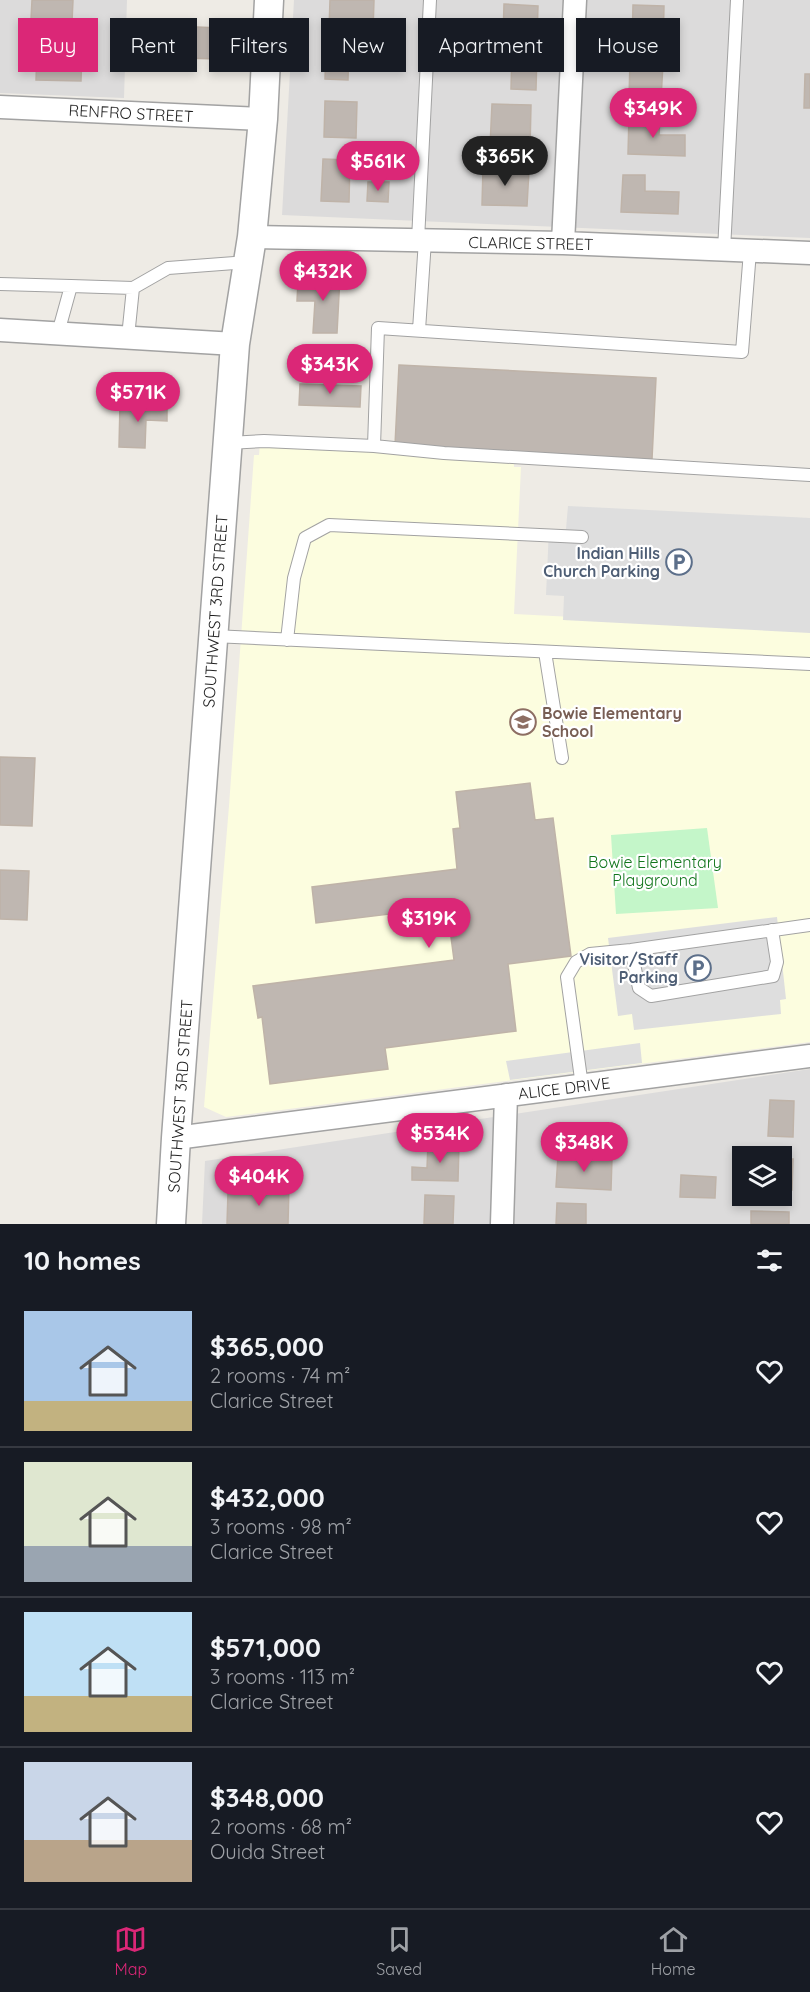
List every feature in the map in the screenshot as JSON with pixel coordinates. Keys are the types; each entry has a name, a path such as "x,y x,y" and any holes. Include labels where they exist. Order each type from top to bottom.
{"street":[{"name":"SOUTHWEST 3RD STREET","path":"171,1224 235,344 250,250 263,119 268,0"},
{"path":"563,243 575,0"},
{"name":"RENFRO STREET","path":"0,106 263,119"},
{"name":"CLARICE STREET","path":"250,250 421,240 563,243 810,254"},
{"path":"0,330 235,344"},
{"name":"ALICE DRIVE","path":"176,1138 810,1056"},
{"path":"502,1224 506,1095"}],"lane":[{"path":"419,330 430,0"},
{"path":"724,250 737,0"},
{"path":"0,284 133,288 168,268 250,250"},
{"path":"375,446 378,328 742,352 750,251"},
{"path":"58,333 71,286"},
{"path":"128,337 133,288"},
{"path":"228,443 264,441 375,446 444,453 810,476"},
{"path":"287,640 294,578 305,538 329,525 582,537"},
{"path":"213,636 810,664"},
{"path":"545,652 562,758"},
{"path":"582,1086 567,977 576,962 590,954 810,925"},
{"path":"631,950 639,988 651,996 773,976 777,962 772,930"}],"shaded area":[{"path":"0,0 127,0 126,18 110,18 110,72 125,72 124,98 0,93"},
{"path":"294,0 810,0 810,238 282,215 290,72 309,72 309,18 293,18"},
{"name":"Bowie Elementary School","path":"260,443 514,457 514,467 521,467 514,614 810,629 810,1042 226,1117 204,1107 229,806 254,455 259,455"},
{"name":"Indian Hills Church Parking","path":"568,506 810,518 810,633 563,620 564,596 546,595 549,529 566,529"},
{"name":"Visitor/Staff Parking","path":"777,917 786,999 780,1000 781,1014 634,1030 632,1014 618,1016 608,938"},
{"path":"640,1043 642,1063 510,1080 506,1061"},
{"path":"810,1069 810,1224 202,1224 205,1161"}],"green space":[{"name":"Bowie Elementary Playground","path":"707,828 718,908 616,914 611,835"}],"building":[{"path":"32,0 73,0 72,18 31,18"},
{"path":"330,0 374,0 373,18 329,18"},
{"path":"504,4 538,6 538,18 504,18"},
{"path":"633,5 664,6 664,18 633,18"},
{"path":"197,27 209,28 209,59 197,58"},
{"path":"36,72 81,72 81,81 36,80"},
{"path":"325,72 348,72 348,80 325,79"},
{"path":"511,72 536,72 536,90 511,89"},
{"path":"630,72 663,72 661,99 629,98"},
{"path":"805,74 810,74 810,108 804,108"},
{"path":"325,101 357,102 356,138 324,137"},
{"path":"492,104 531,105 530,149 490,147"},
{"path":"629,116 660,117 659,135 685,135 685,156 628,154"},
{"path":"323,159 350,160 349,202 321,201"},
{"path":"483,168 529,170 527,206 482,205"},
{"path":"623,175 645,175 645,191 679,192 678,214 621,212"},
{"path":"368,182 389,182 388,202 367,201"},
{"path":"316,275 340,276 337,333 313,333 315,301 297,301 298,282 316,283"},
{"path":"399,365 656,378 652,459 395,445"},
{"path":"300,384 361,386 360,407 299,405"},
{"path":"120,404 167,406 167,421 146,420 145,448 119,447"},
{"path":"0,757 35,758 32,826 0,825"},
{"path":"530,783 535,820 553,818 571,956 508,964 516,1031 385,1048 388,1069 270,1084 262,1017 258,1018 253,986 454,960 451,937 459,936 455,906 316,923 312,887 457,869 453,829 460,828 456,792"},
{"path":"0,870 29,871 27,920 0,919"},
{"path":"770,1100 794,1101 793,1137 768,1136"},
{"path":"428,1143 459,1144 458,1181 412,1180 412,1167 427,1168"},
{"path":"558,1156 612,1158 611,1190 556,1187"},
{"path":"681,1175 716,1177 715,1198 680,1197"},
{"path":"274,1185 289,1185 288,1224 227,1224 228,1192 274,1194"},
{"path":"425,1195 454,1196 453,1224 424,1224"},
{"path":"557,1203 586,1204 586,1224 556,1224"},
{"path":"751,1211 789,1212 789,1224 751,1224"}],"place":[{"name":"Indian Hills Church Parking","path":"679,562"},
{"name":"Bowie Elementary School","path":"523,722"},
{"name":"Visitor/Staff Parking","path":"698,968"}]}
